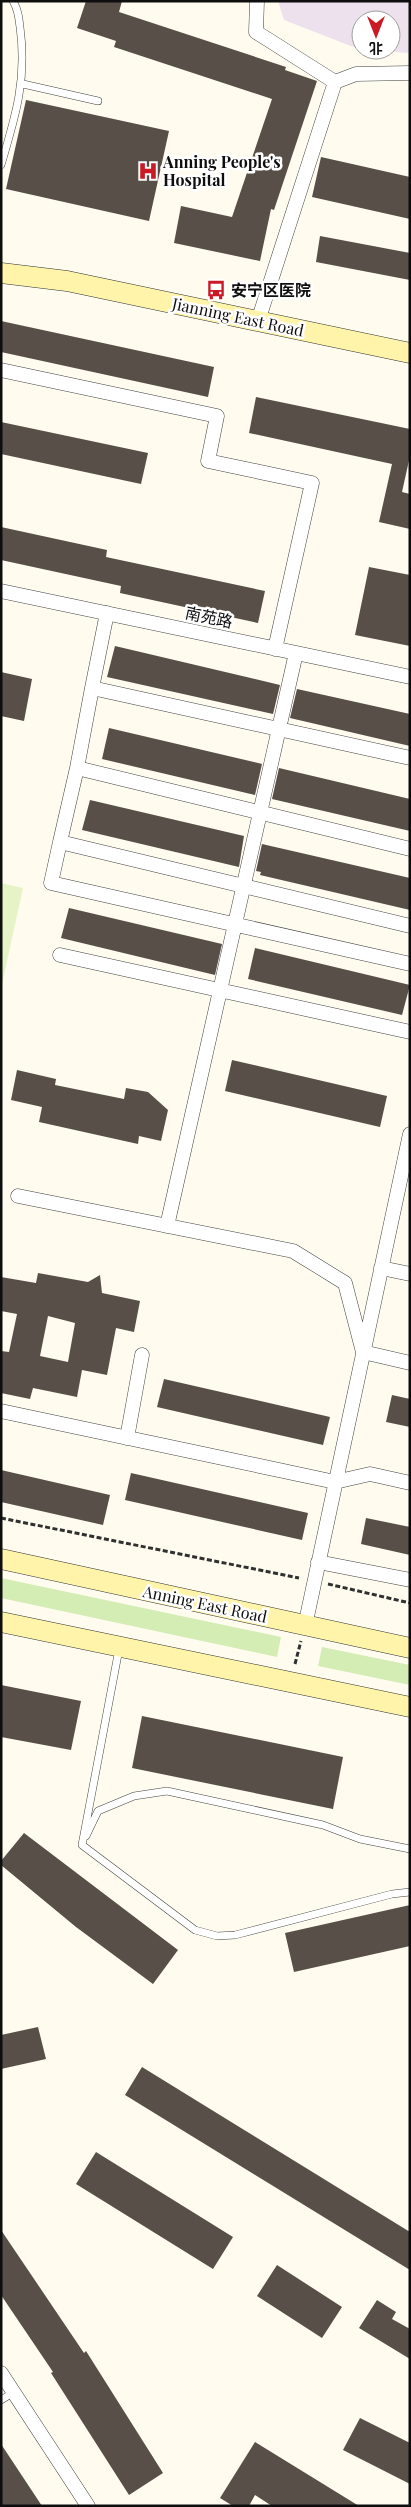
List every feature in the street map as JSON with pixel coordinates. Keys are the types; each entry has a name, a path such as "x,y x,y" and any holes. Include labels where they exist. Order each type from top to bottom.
{"main road":[{"name":"Jianning East Road","path":"1,273 67,281 410,353"},
{"name":"Anning East Road","path":"1,1559 410,1648"},
{"path":"1,1622 410,1707"}],"street":[{"path":"257,1 256,32 335,82"},
{"path":"335,82 356,74 410,73"},
{"path":"258,321 335,82"},
{"path":"1,370 217,416 208,461 312,483 276,648"},
{"name":"南苑路","path":"1,591 410,677"},
{"path":"108,614 77,768 51,883 410,964"},
{"path":"167,1226 296,653"},
{"path":"92,688 410,758"},
{"path":"77,768 410,849"},
{"path":"60,842 410,926"},
{"path":"60,955 410,1032"},
{"path":"305,1626 381,1268 405,1180 410,1134"},
{"path":"18,1196 293,1251 345,1283 363,1352"},
{"path":"381,1268 410,1274"},
{"path":"363,1352 410,1363"},
{"path":"127,1438 142,1355"},
{"path":"1,1411 335,1482 370,1474 410,1483"},
{"path":"318,1562 410,1580"},
{"path":"1,2373 88,2506"}],"lane":[{"path":"1,164 23,84 22,45 17,7 13,1"},
{"path":"23,84 98,101"},
{"path":"82,1845 120,1647"},
{"path":"82,1845 98,1811 134,1796 167,1791 323,1825 360,1839 410,1849"},
{"path":"82,1845 195,1930 217,1936 235,1934 392,1894 410,1892"},
{"path":"1,2400 14,2392"}],"path":[{"path":"1,1518 314,1581 410,1603"},
{"path":"291,1682 305,1626"}],"shaded area":[{"path":"278,1 410,1 410,53 401,52 401,10 351,10 351,46 284,20"}],"green space":[{"path":"1,883 23,888 2,984 1,984"},
{"path":"1,1578 281,1637 277,1657 1,1598"},
{"path":"322,1647 410,1665 410,1685 318,1666"}],"building":[{"path":"86,1 122,1 119,12 286,67 285,70 317,81 274,210 271,209 260,261 174,243 181,206 232,217 272,99 114,47 116,41 77,28"},
{"path":"26,100 169,131 149,221 6,189"},
{"path":"321,157 410,177 410,219 312,197"},
{"path":"320,236 410,253 410,280 316,262"},
{"path":"1,321 214,367 208,397 1,352"},
{"path":"256,397 410,429 410,456 402,492 410,494 410,529 379,522 392,464 249,433"},
{"path":"1,422 148,453 141,484 1,454"},
{"path":"1,527 107,550 106,557 265,591 258,623 120,593 121,586 1,560"},
{"path":"369,567 410,575 410,646 355,635"},
{"path":"115,646 280,685 273,714 107,677"},
{"path":"1,672 32,679 24,721 1,716"},
{"path":"297,689 410,714 410,746 290,718"},
{"path":"109,728 262,764 255,795 102,759"},
{"path":"279,768 410,799 410,831 272,799"},
{"path":"90,800 244,836 239,867 82,830"},
{"path":"262,844 410,878 410,910 260,875 261,872 256,871"},
{"path":"69,908 222,944 215,975 61,938"},
{"path":"255,948 410,985 402,1015 248,979"},
{"path":"232,1060 387,1096 380,1127 225,1091"},
{"path":"17,1070 56,1079 55,1085 124,1099 126,1088 148,1092 168,1110 161,1141 139,1136 138,1144 39,1122 42,1107 11,1100"},
{"path":"38,1273 88,1282 100,1275 102,1293 140,1301 134,1332 116,1328 107,1375 82,1370 77,1397 33,1388 30,1399 1,1393 1,1351 9,1352 17,1314 1,1311 1,1277 36,1283","holes":["48,1316 75,1323 68,1362 40,1356"]},
{"path":"164,1379 330,1417 323,1445 157,1407"},
{"path":"392,1395 410,1399 410,1427 386,1422"},
{"path":"1,1470 110,1495 103,1525 1,1502"},
{"path":"131,1473 308,1513 302,1540 125,1500"},
{"path":"366,1518 410,1527 410,1555 361,1544"},
{"path":"1,1685 81,1701 71,1750 1,1737"},
{"path":"142,1716 343,1757 333,1809 132,1768"},
{"path":"24,1833 178,1950 153,1984 76,1927 1,1865 1,1861"},
{"path":"410,1905 410,1946 294,1972 285,1933"},
{"path":"38,2027 46,2059 1,2069 1,2035"},
{"path":"142,2067 410,2232 410,2270 125,2095"},
{"path":"96,2152 233,2237 213,2269 76,2184"},
{"path":"1,2230 84,2353 86,2351 163,2473 129,2495 51,2373 53,2372 1,2295"},
{"path":"277,2265 342,2307 322,2338 257,2296"},
{"path":"377,2300 396,2312 392,2319 410,2329 410,2359 359,2328"},
{"path":"360,2418 410,2443 410,2484 343,2450"},
{"path":"255,2442 359,2506 272,2506 255,2495 249,2506 233,2506 220,2498"},
{"path":"1,2444 42,2506 1,2506"}],"place":[{"name":"Anning People's Hospital","path":"148,171"},
{"name":"安宁区医院","path":"216,290"}]}
